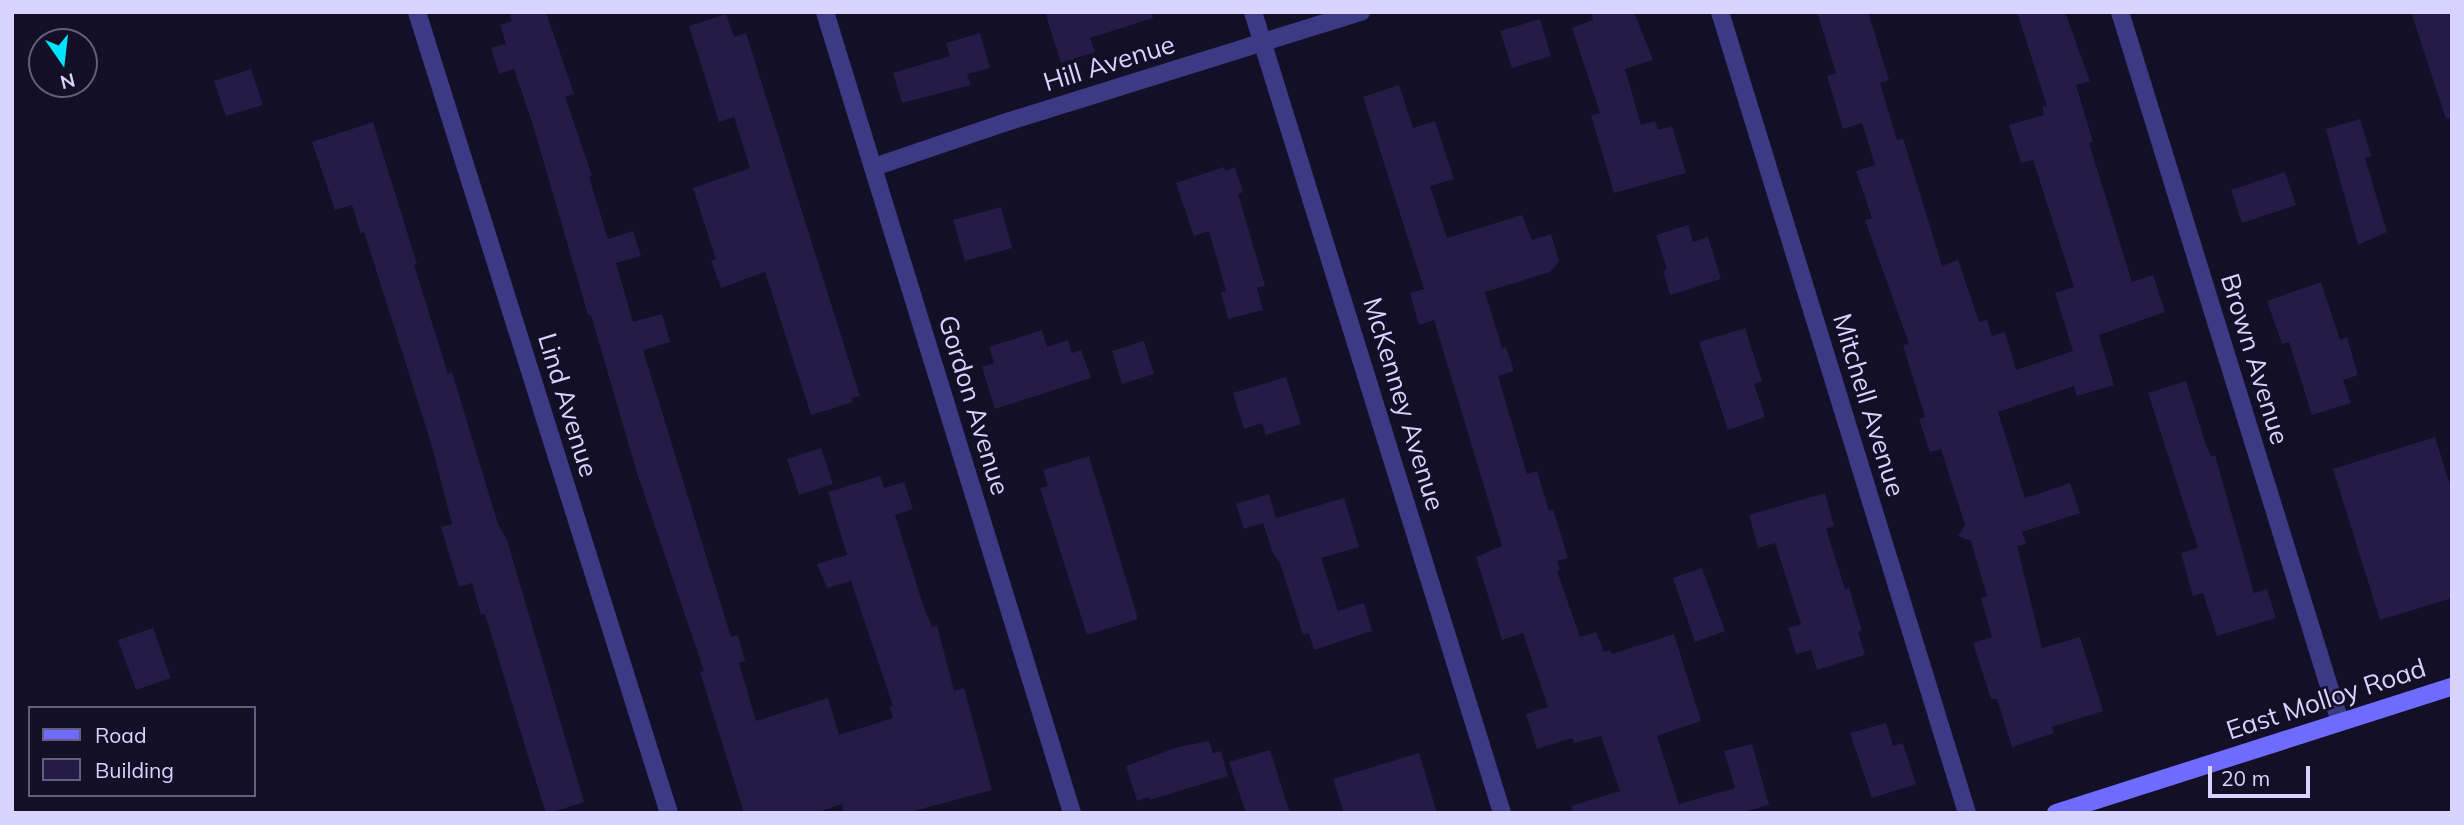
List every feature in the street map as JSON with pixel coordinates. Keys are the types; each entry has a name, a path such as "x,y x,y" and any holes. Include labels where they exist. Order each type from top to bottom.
{"street":[{"name":"Lind Avenue","path":"417,12 669,813"},
{"name":"Gordon Avenue","path":"825,12 1072,813"},
{"name":"McKenney Avenue","path":"1253,12 1503,813"},
{"name":"Hill Avenue","path":"874,167 1010,121 1361,12"},
{"name":"Mitchell Avenue","path":"1720,12 1967,813"},
{"name":"Brown Avenue","path":"2120,12 2340,722"},
{"name":"East Molloy Road","path":"2056,813 2452,687"}],"building":[{"path":"509,12 546,12 574,94 565,97 592,176 589,177 608,239 633,231 641,256 616,263 633,322 662,314 670,342 643,350 731,637 738,635 745,661 739,663 756,721 828,698 839,735 893,718 889,707 893,706 851,581 827,588 817,564 847,555 828,492 880,476 884,488 904,482 913,509 895,515 923,605 932,627 937,625 954,691 964,688 992,790 906,813 844,813 842,804 815,813 744,813 700,672 704,671 637,473 533,125 514,69 499,74 491,48 506,44 500,25 512,21"},
{"path":"1045,12 1152,12 1153,18 1090,38 1095,52 1061,63"},
{"path":"1591,12 1634,12 1653,60 1625,69 1641,125 1655,121 1658,130 1672,126 1686,173 1614,193 1591,115 1600,113 1572,28 1593,20"},
{"path":"1817,12 1868,12 1889,80 1880,83 1897,140 1903,138 1942,266 1958,260 1979,322 1987,320 1992,336 2005,332 2016,370 2073,351 2055,293 2074,287 2033,160 2021,163 2009,125 2044,115 2042,107 2047,106 2017,12 2065,12 2090,81 2076,85 2093,142 2089,143 2132,282 2153,275 2165,312 2099,335 2114,385 2077,396 2074,386 1998,412 2025,498 2070,483 2080,513 2022,532 2026,544 2017,546 2042,648 2080,637 2103,711 2052,727 2054,733 2012,747 1997,699 1991,699 1973,643 1992,637 1981,598 1987,596 1971,541 1958,536 1965,525 1941,449 1930,452 1919,419 1925,417 1903,345 1909,344 1865,220 1872,218 1856,171 1875,165 1862,123 1843,129 1827,76 1836,73"},
{"path":"2411,12 2452,12 2452,118 2446,119"},
{"path":"726,14 734,37 746,33 860,396 852,398 853,402 811,415 765,272 721,288 711,261 716,259 693,188 750,168 734,117 719,122 689,26"},
{"path":"1540,19 1551,56 1512,68 1500,31"},
{"path":"980,33 990,68 967,74 971,85 902,103 893,73 950,56 946,43"},
{"path":"251,69 263,105 226,116 214,81"},
{"path":"1399,85 1413,128 1435,121 1454,179 1430,186 1447,238 1522,215 1532,240 1551,234 1559,261 1550,272 1485,292 1502,348 1506,347 1514,371 1498,376 1527,474 1537,471 1549,511 1553,509 1568,558 1557,561 1560,570 1557,571 1580,637 1596,632 1604,652 1610,650 1612,654 1674,634 1701,721 1657,736 1679,804 1735,788 1724,751 1752,744 1769,805 1740,813 1572,813 1571,806 1620,791 1601,736 1574,743 1572,738 1537,749 1526,714 1548,707 1523,633 1502,640 1476,557 1502,546 1434,320 1419,325 1410,293 1424,289 1363,97"},
{"path":"2360,119 2371,156 2365,158 2387,232 2358,245 2326,129"},
{"path":"373,122 448,374 452,372 498,524 507,540 584,802 550,813 546,813 485,614 481,615 472,583 459,587 441,527 452,524 431,443 364,232 361,234 352,205 335,210 312,142"},
{"path":"1224,167 1225,171 1235,167 1243,192 1238,194 1265,286 1257,288 1263,310 1228,319 1221,292 1226,291 1209,231 1194,236 1176,183"},
{"path":"2285,172 2296,205 2242,223 2231,190"},
{"path":"1001,207 1012,248 965,261 953,220"},
{"path":"1688,225 1693,242 1708,237 1721,279 1670,295 1663,271 1667,269 1656,235"},
{"path":"2321,282 2340,340 2347,337 2358,375 2343,380 2351,403 2312,415 2289,342 2282,344 2267,301"},
{"path":"1745,328 1762,381 1754,384 1765,417 1728,430 1699,342"},
{"path":"1042,330 1047,347 1068,340 1072,353 1081,350 1091,378 995,409 982,367 994,363 989,347"},
{"path":"1144,341 1154,374 1122,384 1112,351"},
{"path":"1286,377 1301,424 1266,435 1262,423 1244,429 1233,393"},
{"path":"2186,381 2205,442 2211,456 2215,455 2254,593 2267,589 2276,618 2217,636 2203,593 2193,596 2181,553 2198,548 2148,393"},
{"path":"2435,437 2452,491 2452,598 2380,620 2333,469"},
{"path":"821,448 833,484 799,495 787,459"},
{"path":"1089,456 1138,619 1087,635 1040,488 1048,486 1043,470"},
{"path":"1825,493 1834,526 1826,529 1845,589 1849,588 1862,631 1858,632 1865,655 1817,670 1811,650 1796,654 1788,628 1801,624 1775,543 1758,548 1749,515"},
{"path":"1269,494 1276,518 1344,498 1359,547 1321,558 1338,611 1364,603 1372,631 1314,650 1309,633 1303,635 1280,563 1273,553 1263,523 1244,529 1236,504"},
{"path":"1702,568 1725,631 1695,642 1673,578"},
{"path":"153,628 171,678 136,690 118,640"},
{"path":"1886,723 1893,746 1903,743 1916,784 1872,798 1850,733"},
{"path":"1209,741 1213,753 1221,751 1228,776 1150,800 1149,797 1137,801 1126,766 1178,747"},
{"path":"1270,750 1290,813 1246,813 1229,762"},
{"path":"1419,753 1437,813 1344,813 1333,779"}]}
